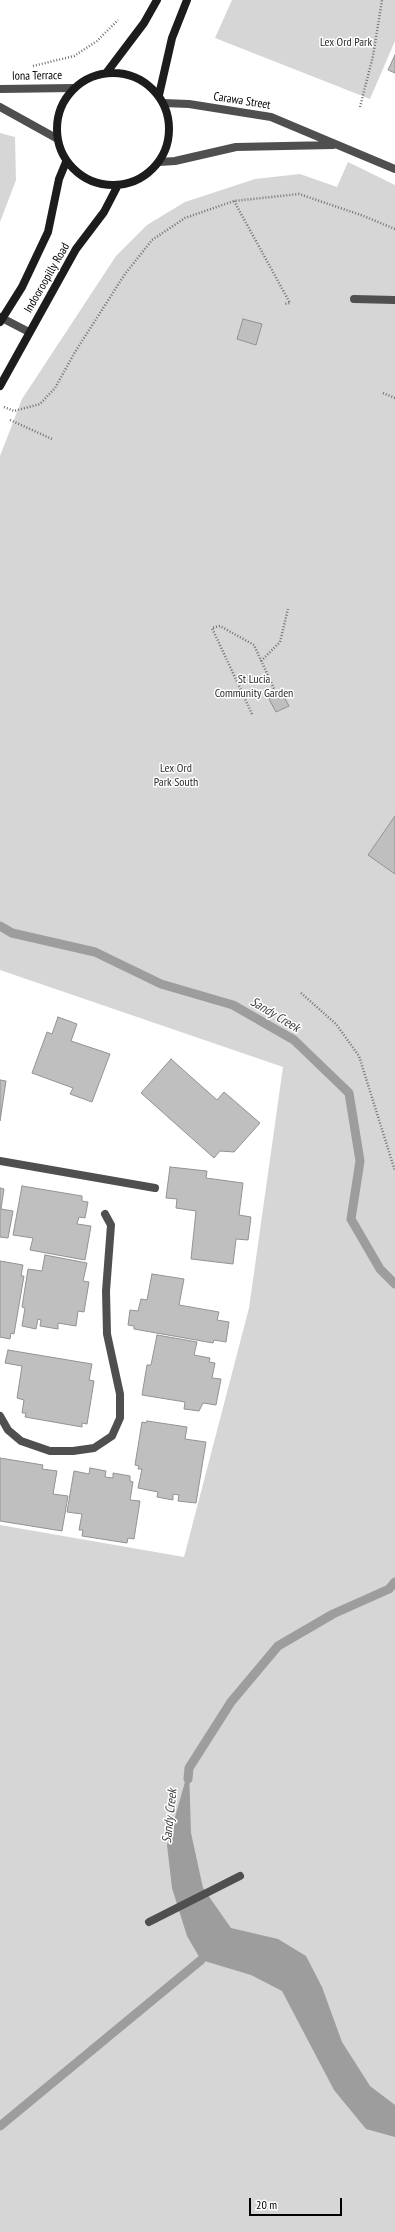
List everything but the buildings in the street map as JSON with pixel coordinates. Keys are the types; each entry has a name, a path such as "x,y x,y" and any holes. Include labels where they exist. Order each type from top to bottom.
{"main road":[{"path":"107,72 144,23 157,0"},
{"path":"159,95 172,38 187,0"},
{"path":"107,72 127,74 144,82 159,95 168,118 169,133 166,148 159,162 148,173 134,181 118,185 99,184 81,176 66,162 60,151 56,138 56,120 62,102 74,88 89,77 107,72"},
{"name":"Indooroopilly Road","path":"1,319 22,286 48,232 59,179 66,162"},
{"name":"Indooroopilly Road","path":"0,386 76,249 104,212 118,185"}],"street":[{"name":"Iona Terrace","path":"0,89 74,88"},
{"name":"Carawa Street","path":"163,103 189,104 271,117 395,169"},
{"path":"0,107 56,138"},
{"name":"Carawa Street","path":"159,162 175,161 236,147 336,145"},
{"path":"354,299 395,300"},
{"path":"1,319 29,332"},
{"path":"0,1161 155,1188"},
{"path":"0,1416 8,1430 21,1441 50,1451 73,1451 94,1448 112,1436 120,1418 120,1394 107,1334 106,1291 111,1225 105,1214"},
{"path":"149,1922 240,1876"}],"path":[{"path":"360,107 373,56 382,0"},
{"path":"28,68 74,56 97,41 120,19"},
{"path":"1,406 14,411 40,404 55,388 75,352 121,280 152,240 185,218 234,201 299,194 368,217 395,229"},
{"path":"234,201 290,303 284,304"},
{"path":"383,393 395,398"},
{"path":"10,420 52,439"},
{"path":"261,662 280,642 288,609"},
{"path":"252,714 212,628 220,626 254,645 275,692"},
{"path":"301,993 336,1024 359,1056 395,1171"}],"green space":[{"name":"Lex Ord Park","path":"232,0 395,0 395,41 370,99 215,38"},
{"path":"0,133 15,137 16,180 0,222"},
{"path":"348,162 395,185 395,2232 0,2232 0,1525 184,1557 249,1308 283,1067 0,970 0,456 22,399 116,256 147,225 185,202 255,179 300,174 337,187"}],"shaded area":[{"path":"189,1768 191,1833 203,1888 231,1928 278,1939 306,1956 322,1987 342,2042 370,2086 395,2105 395,2137 366,2129 334,2090 282,1991 251,1975 201,1960 187,1936 172,1888 167,1845"}],"waterway":[{"name":"Sandy Creek","path":"0,926 12,933 95,952 161,984 233,1005 294,1040 349,1093 360,1161 351,1219 380,1269 395,1284"},
{"name":"Sandy Creek","path":"188,1779 189,1768 231,1702 278,1646 333,1614 389,1589 395,1582"},
{"path":"0,2126 201,1960"}],"park label":[{"name":"St Lucia Community Garden","path":"254,687"},
{"name":"Lex Ord Park South","path":"176,776"}]}
